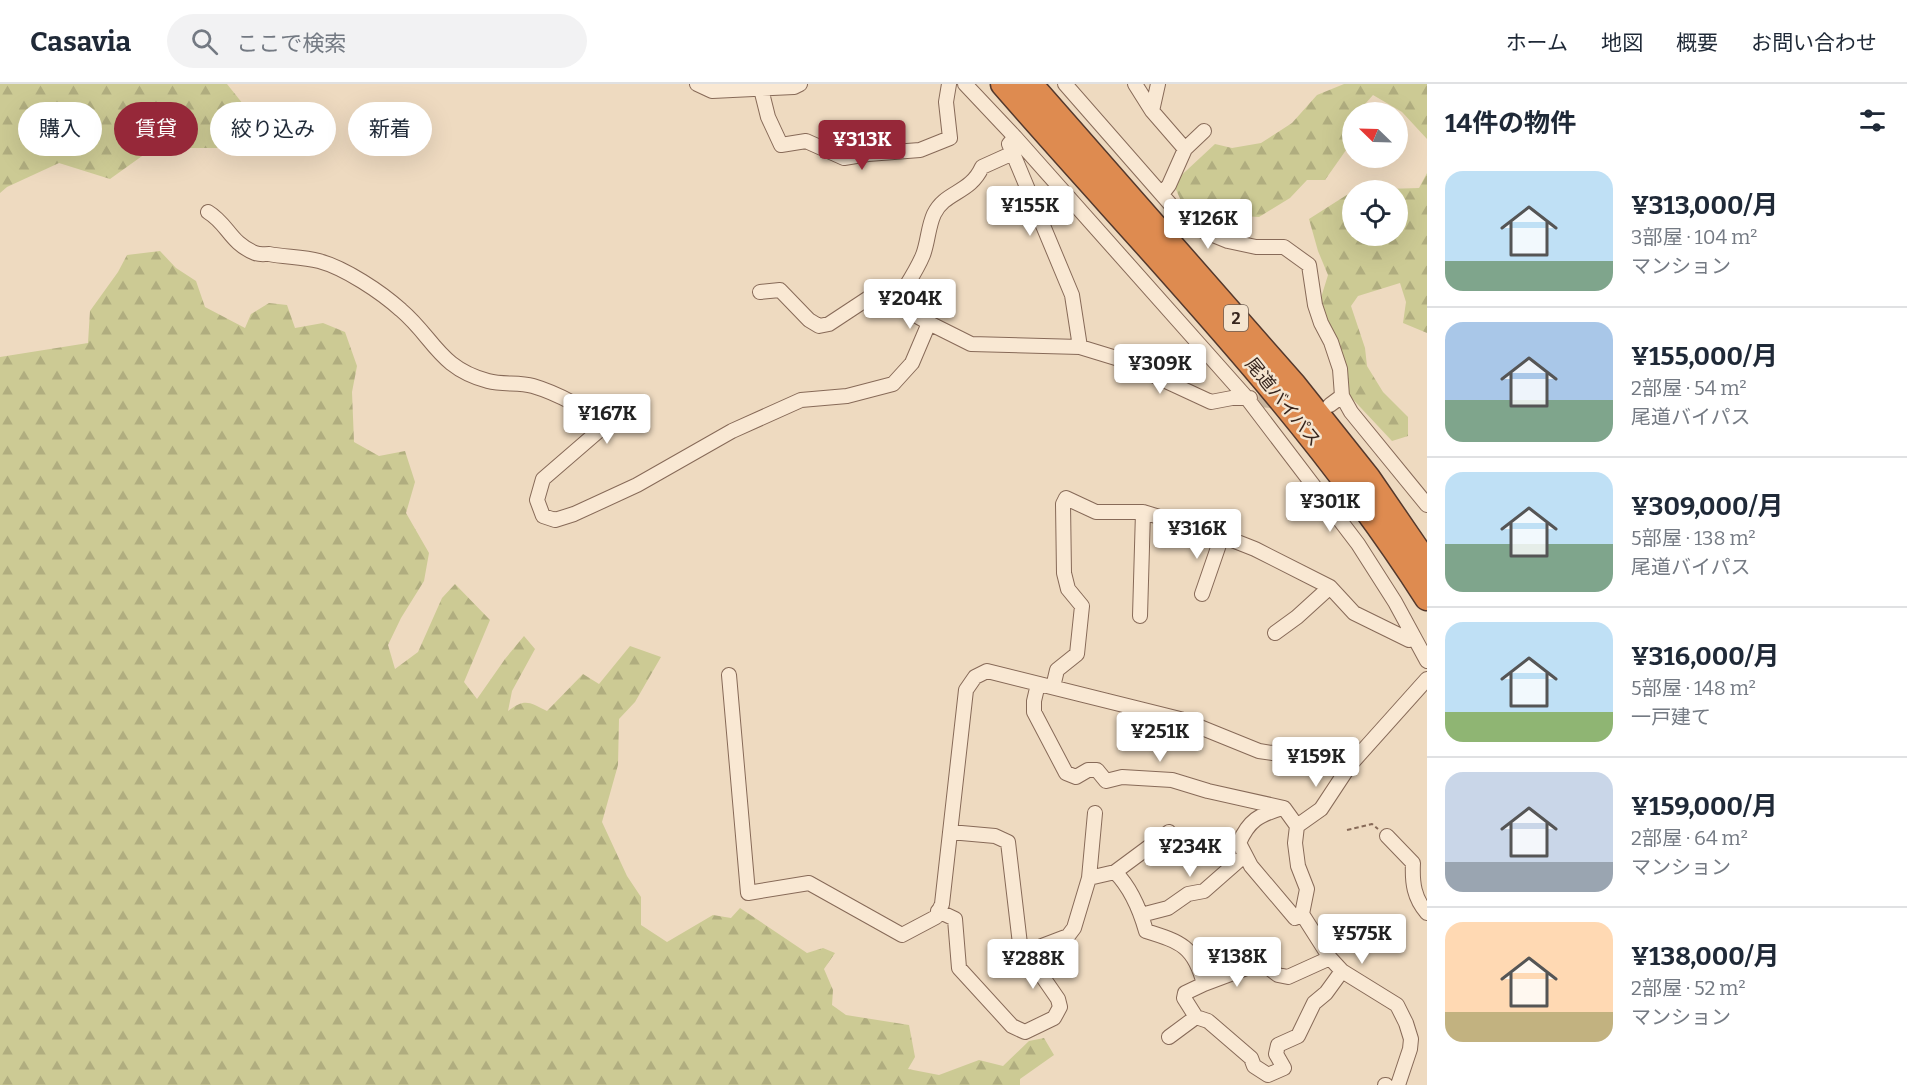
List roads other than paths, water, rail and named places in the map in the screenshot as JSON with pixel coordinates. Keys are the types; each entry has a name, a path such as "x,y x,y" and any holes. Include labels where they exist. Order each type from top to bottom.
{"highway":[{"name":"尾道バイパス","path":"1004,84 1279,396 1377,521 1427,598"},
{"name":"尾道バイパス","path":"1030,84 1260,346 1333,433 1368,478 1427,564"},
{"path":"1333,433 1427,544"},
{"path":"1377,521 1427,615"}],"street":[{"path":"697,84 712,91 794,87 800,84"},
{"path":"761,89 768,117 781,145 806,141 844,158 920,150 950,138 946,102 949,84"},
{"path":"965,84 1252,399 1358,544 1427,662"},
{"path":"1065,84 1178,213 1201,230 1228,241 1256,247 1284,247 1309,265 1315,305 1321,323 1332,342 1340,369 1342,396 1352,412 1427,505"},
{"path":"1135,84 1152,111 1185,149"},
{"path":"1152,111 1158,84"},
{"path":"1162,194 1169,185 1185,149 1204,131"},
{"path":"1015,137 1010,144 1013,153 1072,295 1080,347"},
{"path":"896,303 920,262 934,214 941,204 951,196 965,190 977,179 982,168 1013,153"},
{"path":"208,212 214,215 239,245 259,254 320,261 362,282 402,310 441,356 455,366 489,381 535,387 562,398 594,416 602,428 543,479 537,500 543,516 555,520 574,514 637,485 732,432 801,400 847,396 893,384 912,363 929,323"},
{"path":"760,292 780,290 809,320 819,326 829,324 873,295 884,297 971,344 1080,347 1116,358 1211,402 1252,399"},
{"path":"1330,405 1342,396"},
{"path":"1053,687 1057,670 1077,654 1082,606 1068,589 1064,573 1063,504 1066,498 1096,512 1143,512 1222,536 1255,549 1330,587 1354,613 1409,640 1414,637"},
{"path":"1140,616 1143,512"},
{"path":"1202,594 1222,536"},
{"path":"1275,633 1297,617 1330,587"},
{"path":"729,675 748,893 809,883 902,935 936,917 942,904 966,690 975,677 987,671 1180,718 1259,751 1350,765"},
{"path":"1297,826 1321,809 1350,765 1427,679"},
{"path":"1038,684 1034,712 1066,773 1076,777 1088,770 1097,770 1106,781 1122,777 1172,780 1208,791 1284,807 1297,826 1295,843 1298,866 1307,889 1302,914 1330,958 1342,971 1397,1005 1406,1023 1411,1039 1410,1049 1398,1085"},
{"path":"1284,807 1260,815 1245,828 1239,843 1251,866 1295,918 1302,914"},
{"path":"1026,952 1068,936 1074,928 1089,878 1095,813"},
{"path":"938,911 955,919 959,968 1012,1026 1025,1032 1054,1018 1060,1007 1058,999 1020,944 1008,842 995,836 950,832"},
{"path":"1089,878 1115,872 1169,832"},
{"path":"1387,836 1413,863 1412,883 1419,904 1427,913"},
{"path":"1141,915 1168,908 1188,894 1204,891 1245,855"},
{"path":"1115,872 1124,882 1141,915 1146,931 1178,941 1198,962 1204,984"},
{"path":"1243,948 1278,975 1288,977 1330,958"},
{"path":"1260,963 1204,984 1185,993 1184,998 1196,1017 1209,1021 1251,1058 1254,1066 1268,1075 1284,1068 1276,1054 1278,1045 1298,1036 1314,1003 1326,993 1342,971"},
{"path":"1169,1037 1196,1017"}],"tunnel":[{"path":"1258,400 1283,402"}]}
